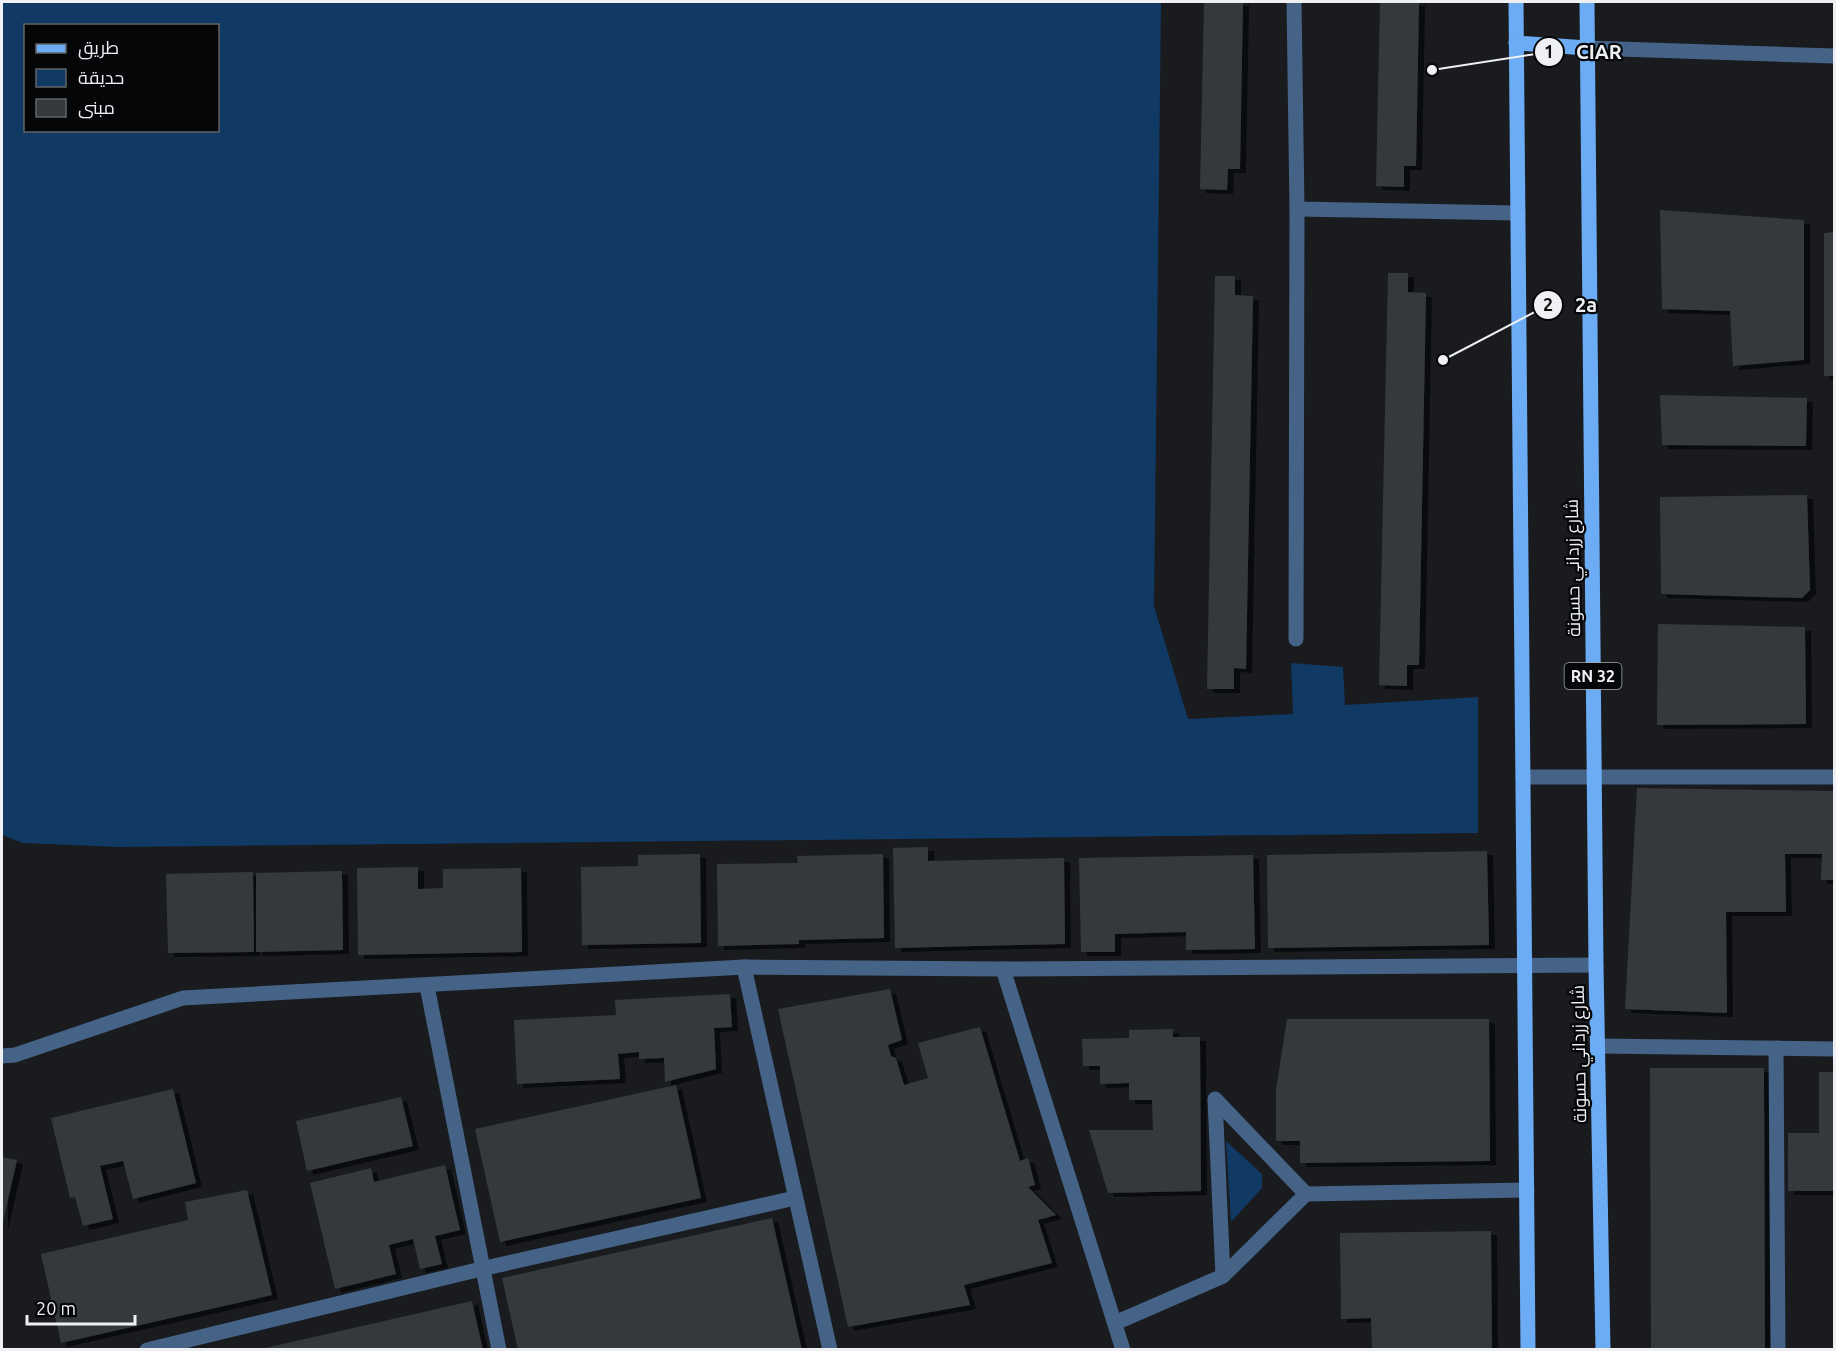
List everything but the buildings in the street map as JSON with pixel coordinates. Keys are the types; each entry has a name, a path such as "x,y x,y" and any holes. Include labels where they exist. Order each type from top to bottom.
{"main road":[{"path":"1516,2 1528,1350"},
{"name":"شارع زرداني حسونة","path":"1587,2 1596,965 1603,1350"},
{"path":"1516,43 1587,48"}],"street":[{"path":"1294,2 1298,209 1296,639"},
{"path":"1587,48 1834,56"},
{"path":"1298,209 1518,213"},
{"path":"1523,777 1834,777"},
{"path":"2,1056 15,1055 183,998 744,968 1003,969 1596,965"},
{"path":"744,968 830,1350"},
{"path":"1003,969 1123,1350"},
{"path":"427,986 481,1269 499,1350"},
{"path":"1598,1046 1834,1049"},
{"path":"1776,1048 1778,1350"},
{"path":"1223,1276 1215,1099 1306,1194"},
{"path":"1115,1323 1223,1276 1306,1194 1527,1190"},
{"path":"147,1350 481,1269 795,1198"}],"green space":[{"path":"2,2 1161,2 1154,606 1188,719 1293,714 1291,663 1343,667 1345,705 1478,697 1478,833 119,847 23,843 2,835"},
{"path":"1226,1141 1262,1174 1262,1188 1231,1222"}],"place":[{"name":"CIAR","path":"1432,70"},
{"name":"2a","path":"1443,360"}]}
